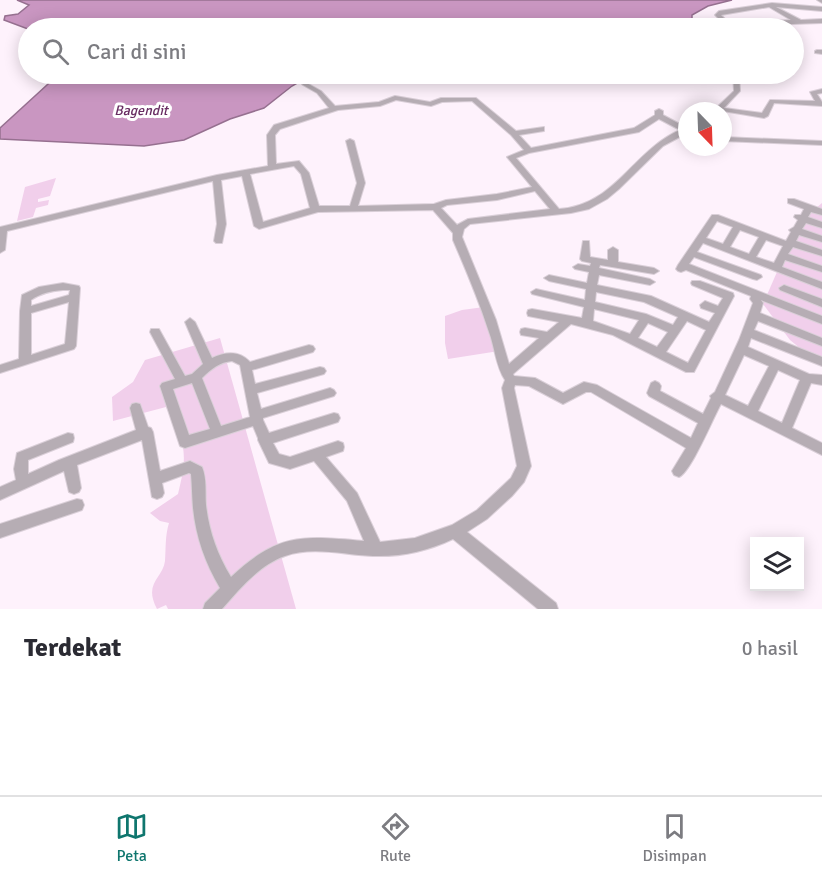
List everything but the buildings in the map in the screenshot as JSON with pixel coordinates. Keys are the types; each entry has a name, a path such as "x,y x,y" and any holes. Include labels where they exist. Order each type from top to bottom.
{"street":[{"path":"770,5 793,18"},
{"path":"721,18 719,13 770,5 822,9"},
{"path":"804,21 822,21"},
{"path":"305,84 319,92 333,110"},
{"path":"726,102 737,92 737,84"},
{"path":"812,85 822,86"},
{"path":"821,104 813,92 822,91"},
{"path":"272,167 271,135 273,130 279,126 333,110 380,104 395,98 431,104 440,100 474,99 514,133 528,151"},
{"path":"732,113 765,119 772,101 821,104"},
{"path":"557,212 511,157 528,151 636,130 659,114 678,125"},
{"path":"514,133 542,129"},
{"path":"457,231 461,225 468,222 577,210 599,201 633,173 646,155 664,140 678,134"},
{"path":"732,139 822,144"},
{"path":"350,141 361,183 353,209"},
{"path":"0,250 2,229 217,177 272,167 299,164 305,173 313,207 317,209"},
{"path":"245,172 259,226 317,209 435,207 446,203 538,188"},
{"path":"217,177 216,191 223,224 219,241"},
{"path":"791,201 822,212"},
{"path":"211,609 268,556 286,548 340,544 375,548 412,546 456,532 487,510 521,477 524,466 511,409 508,376 499,344 483,298 458,240 457,231 435,207"},
{"path":"776,268 790,244 805,207"},
{"path":"822,254 715,218 682,267 757,300 822,342"},
{"path":"800,218 822,225"},
{"path":"725,248 738,226"},
{"path":"796,230 822,239"},
{"path":"751,258 764,236"},
{"path":"700,239 822,286"},
{"path":"586,243 585,259 595,265 650,282"},
{"path":"613,250 613,264"},
{"path":"692,253 758,277"},
{"path":"784,256 822,269"},
{"path":"578,267 638,263 654,271"},
{"path":"679,471 694,446 716,396 742,350 757,300 758,277 765,264"},
{"path":"587,323 595,265"},
{"path":"776,302 792,274"},
{"path":"549,278 647,298 712,328"},
{"path":"532,313 587,323 617,332 690,369 729,296 696,283"},
{"path":"0,369 25,361 70,346 76,289 73,287 37,292 26,299 25,361"},
{"path":"784,288 822,303"},
{"path":"536,292 646,318 675,330"},
{"path":"757,300 776,302 822,320"},
{"path":"705,305 721,311"},
{"path":"659,354 685,316"},
{"path":"631,340 646,318"},
{"path":"508,376 548,336 568,320"},
{"path":"190,322 208,363"},
{"path":"155,332 182,381"},
{"path":"525,332 548,336"},
{"path":"748,332 822,362 815,379 785,430"},
{"path":"248,367 309,349"},
{"path":"742,350 815,379"},
{"path":"330,393 256,418 217,432 185,442 166,386 196,377 208,363 232,357 241,359 248,367 256,418 274,459 290,463 338,447"},
{"path":"750,412 775,364"},
{"path":"252,390 320,372"},
{"path":"508,376 531,381 563,399 584,387 593,388 694,446"},
{"path":"196,377 217,432"},
{"path":"655,386 653,393 705,421"},
{"path":"716,396 821,447"},
{"path":"136,408 143,431 149,434 156,486 190,467 197,471 200,510 207,548 214,566 230,590"},
{"path":"264,440 334,418"},
{"path":"0,495 64,464 143,431"},
{"path":"23,483 22,457 68,438"},
{"path":"316,455 352,497 375,548"},
{"path":"64,464 70,464 74,488"},
{"path":"0,531 77,505"},
{"path":"456,532 550,609"}],"shaded area":[{"path":"56,178 50,196 38,199 38,202 49,200 48,205 36,208 33,217 17,221 25,187"},
{"path":"822,203 822,366 790,340 763,304 794,227"},
{"path":"484,307 499,351 448,359 445,343 445,316 462,310"},
{"path":"220,338 296,609 168,609 166,605 157,609 153,600 153,587 164,567 169,523 160,521 150,513 178,494 184,458 181,439 166,407 113,421 112,397 133,382 145,360"}],"water":[{"path":"17,0 732,0 708,6 692,15 692,18 18,18 18,25 4,20 5,16 18,14 29,5"},
{"name":"Bagendit","path":"48,84 296,84 264,108 230,119 184,140 144,146 0,139 0,128"}]}
